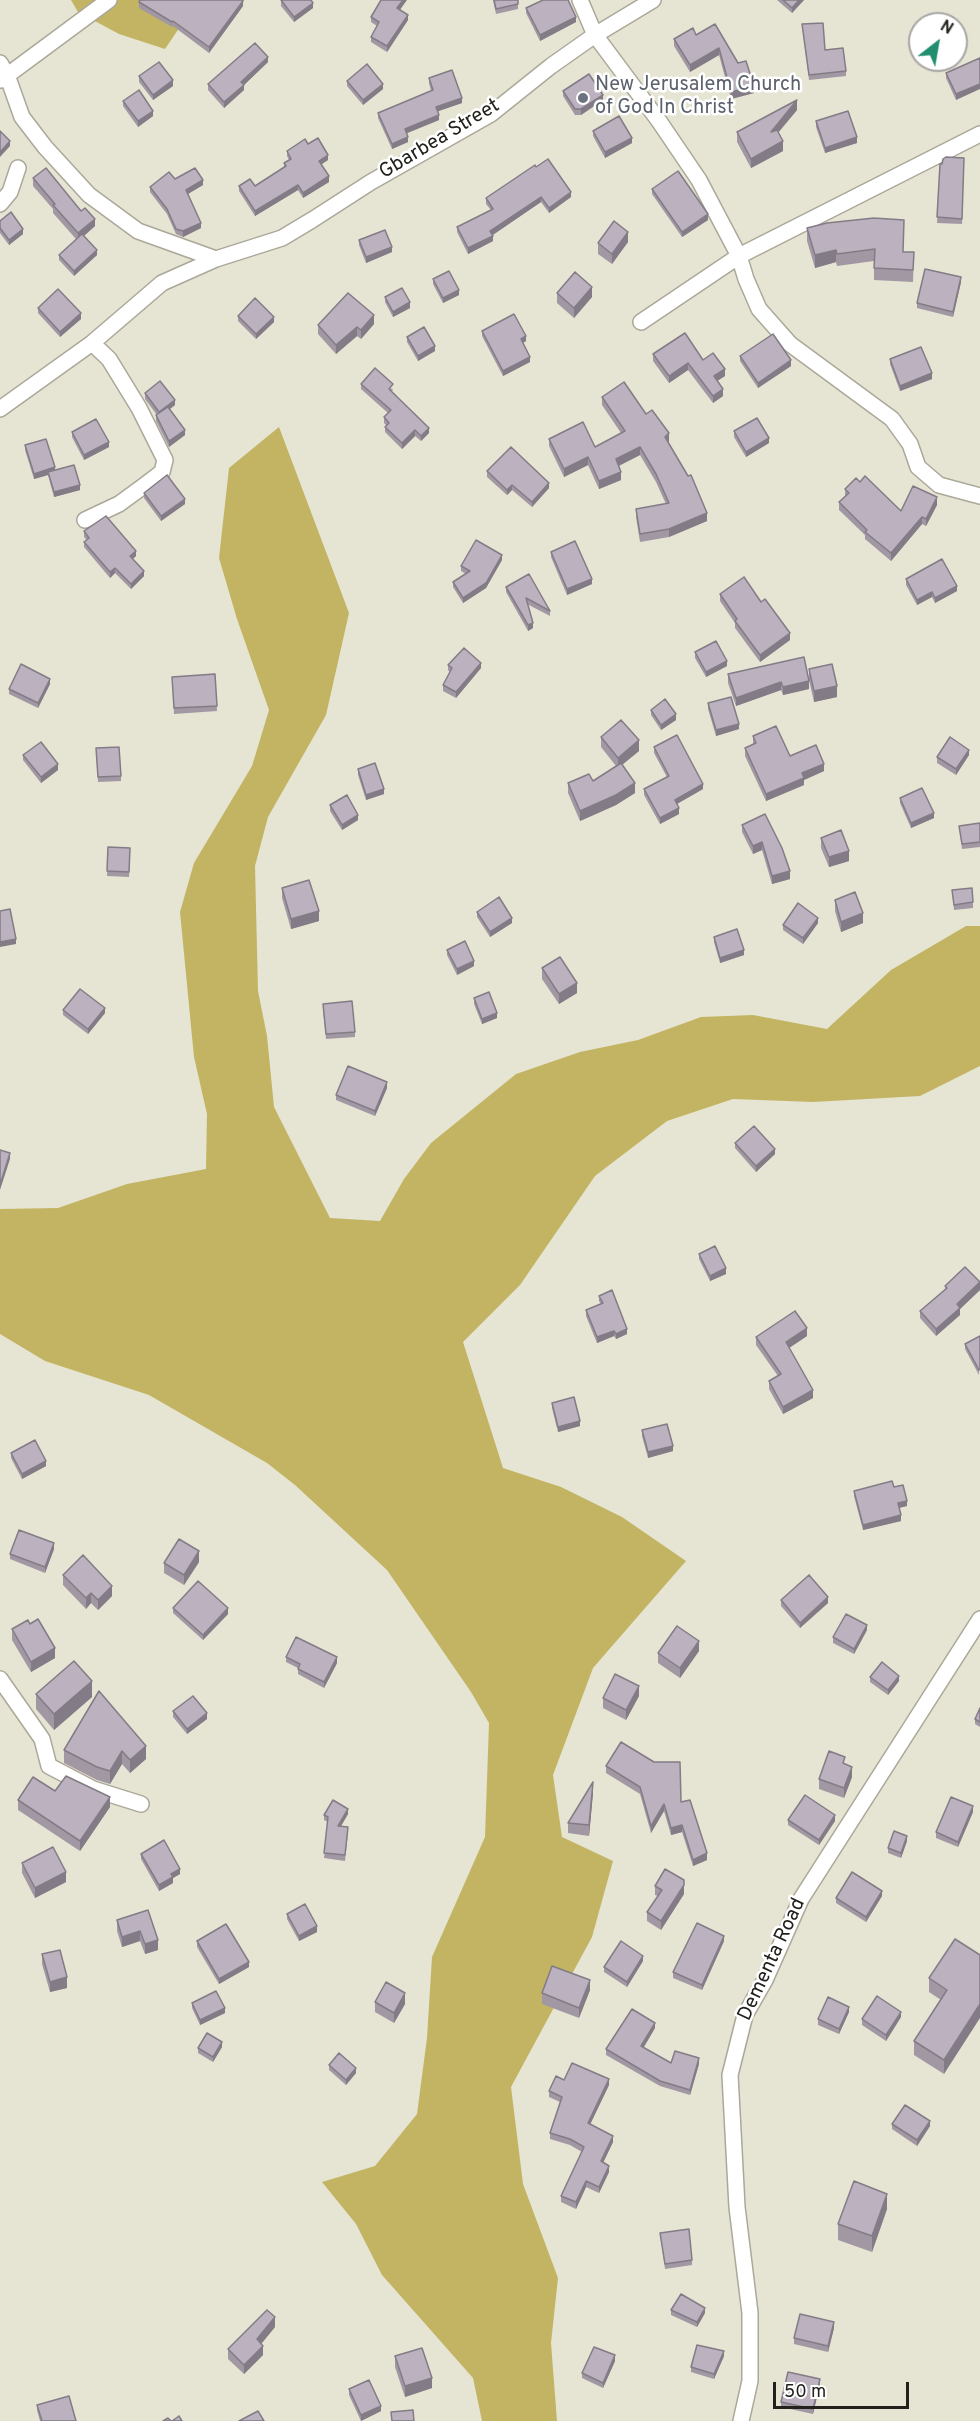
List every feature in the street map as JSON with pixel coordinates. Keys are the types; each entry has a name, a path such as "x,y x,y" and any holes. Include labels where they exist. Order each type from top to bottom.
{"street":[{"path":"109,0 2,73 22,117 45,147 89,195 138,231 216,259"},
{"path":"580,0 595,35 659,121 699,180 739,256 759,309 790,344 892,419 910,444 918,467 939,485 980,496"},
{"name":"Gbarbea Street","path":"0,409 92,343 162,283 216,259 282,238 371,182 491,114 550,66 595,35 653,0"},
{"path":"641,322 739,256 980,134"},
{"path":"0,204 10,192 18,168"},
{"path":"85,520 119,504 145,485 162,472 165,460 139,408 109,359 92,343"},
{"name":"Dementa Road","path":"741,2421 750,2381 750,2313 737,2207 730,2075 745,2014 765,1980 801,1899 980,1619"},
{"path":"0,1679 42,1739 49,1766 93,1789 141,1804"}],"shaded area":[{"path":"71,0 198,0 165,49 119,34 78,12"},
{"path":"279,427 349,613 326,715 268,817 255,866 258,991 267,1036 274,1107 330,1218 380,1221 404,1179 431,1143 516,1074 580,1052 638,1040 701,1017 753,1015 827,1029 891,970 966,926 980,926 980,1066 920,1096 813,1102 733,1099 667,1121 595,1176 520,1285 463,1342 503,1468 561,1487 622,1517 686,1561 593,1668 553,1775 562,1837 613,1861 592,1937 511,2087 523,2184 558,2278 551,2343 557,2421 482,2421 473,2378 382,2275 356,2224 322,2182 375,2166 417,2114 427,2038 432,1957 485,1837 489,1723 471,1692 387,1570 295,1485 267,1463 149,1395 45,1361 0,1334 0,1209 58,1208 127,1184 206,1169 207,1114 194,1057 180,912 194,863 252,766 269,710 237,619 219,558 229,468"}],"building":[{"path":"140,0 243,1 209,47 173,21 139,2"},
{"path":"281,0 311,0 313,3 294,17"},
{"path":"381,0 403,0 397,8 408,15 387,46 371,37 379,22 371,17"},
{"path":"494,0 518,0 518,4 496,9"},
{"path":"543,0 568,0 576,17 540,35 526,8"},
{"path":"783,0 799,0 792,8"},
{"path":"823,23 825,50 843,48 846,71 809,75 802,24"},
{"path":"715,24 738,63 746,61 754,86 731,92 719,48 690,65 674,39 693,28 696,35"},
{"path":"255,43 268,57 241,82 244,85 224,102 208,84"},
{"path":"980,58 980,84 956,94 946,73 968,72 968,63"},
{"path":"159,62 173,80 153,95 139,76"},
{"path":"367,64 383,84 363,100 347,81"},
{"path":"452,70 462,98 436,107 439,115 405,129 408,137 392,144 378,113 433,90 429,78"},
{"name":"New Jerusalem Church of God In Christ","path":"589,74 603,95 581,109 575,109 563,91"},
{"path":"139,90 153,111 138,121 123,101"},
{"path":"797,100 771,132 777,130 783,141 751,159 737,132"},
{"path":"848,111 857,137 825,148 816,121"},
{"path":"619,116 632,138 605,152 593,131"},
{"path":"0,131 10,141 0,152"},
{"path":"318,138 328,155 319,161 329,176 303,193 298,185 255,211 239,186 250,179 255,186 286,166 284,163 291,159 287,151 305,139 308,144"},
{"path":"946,157 964,158 962,219 937,217 940,164"},
{"path":"548,159 571,192 549,208 541,197 490,231 493,236 468,248 457,227 493,209 486,198 535,165 536,167"},
{"path":"46,168 81,211 85,208 95,219 78,233 33,178"},
{"path":"195,168 203,180 186,190 201,223 183,231 176,229 167,209 150,187 169,172 175,179"},
{"path":"678,171 708,214 682,232 652,189"},
{"path":"11,212 23,229 9,240 0,228 0,221"},
{"path":"874,218 904,220 903,252 914,252 913,270 874,268 875,249 837,254 836,250 815,255 807,228 827,223"},
{"path":"614,221 628,232 612,254 598,243"},
{"path":"385,230 392,247 366,257 359,240"},
{"path":"82,234 97,250 74,271 59,255"},
{"path":"925,269 961,277 953,312 917,303"},
{"path":"449,271 459,290 443,298 433,279"},
{"path":"575,272 592,287 574,308 557,293"},
{"path":"402,288 410,302 393,312 385,297"},
{"path":"58,289 81,313 60,332 38,308"},
{"path":"348,293 374,315 361,330 357,327 336,345 318,325"},
{"path":"255,298 274,317 256,334 238,316"},
{"path":"514,314 526,336 521,339 530,357 503,371 482,331"},
{"path":"424,327 435,346 418,356 407,337"},
{"path":"685,333 703,360 713,353 725,369 714,376 723,389 713,396 688,363 669,376 653,354"},
{"path":"773,334 791,360 758,383 740,356"},
{"path":"921,347 932,373 900,386 890,359"},
{"path":"375,368 393,384 389,389 429,428 421,436 415,430 402,443 385,427 389,423 384,417 391,410 361,384"},
{"path":"160,381 175,400 159,412 145,393"},
{"path":"624,382 646,414 652,410 669,433 665,437 688,476 691,475 707,513 669,529 640,534 636,509 669,503 640,447 616,459 621,472 599,481 588,457 564,469 549,439 583,422 595,447 625,431 602,397"},
{"path":"168,407 185,430 169,441 156,415"},
{"path":"757,418 769,438 746,452 734,431"},
{"path":"96,419 109,442 84,455 72,432"},
{"path":"46,439 55,467 34,474 25,445"},
{"path":"511,447 549,483 532,502 512,485 507,490 487,471"},
{"path":"74,465 80,485 54,492 48,472"},
{"path":"167,475 185,499 161,516 144,493"},
{"path":"865,476 901,511 913,486 937,497 926,519 922,517 891,553 865,532 867,530 839,502 849,493 845,489 856,478 860,482"},
{"path":"106,516 136,551 130,556 144,571 131,584 115,568 110,572 84,542 89,538 84,531"},
{"path":"476,540 502,555 486,583 463,598 453,582 470,571 461,566"},
{"path":"575,541 592,579 567,589 551,552"},
{"path":"942,559 957,586 935,598 932,592 917,600 906,579"},
{"path":"529,574 550,611 526,598 533,623 528,625 506,587"},
{"path":"744,577 761,602 765,599 790,633 760,655 735,621 737,619 720,594"},
{"path":"716,641 727,661 706,672 695,652"},
{"path":"464,648 481,663 456,692 443,685 452,668 448,665"},
{"path":"804,657 809,681 783,687 781,682 736,698 728,674"},
{"path":"21,664 50,679 38,703 9,689"},
{"path":"832,664 837,686 814,691 809,669"},
{"path":"215,674 217,706 174,708 172,677"},
{"path":"731,697 739,724 716,730 708,703"},
{"path":"665,699 676,714 661,725 651,710"},
{"path":"621,720 639,740 618,758 601,737"},
{"path":"776,726 790,756 816,745 824,764 802,773 804,778 766,794 745,748 756,743 753,736"},
{"path":"677,735 703,784 675,800 679,808 660,818 644,789 669,776 654,747"},
{"path":"950,737 969,750 956,769 937,757"},
{"path":"41,742 58,764 41,777 23,755"},
{"path":"119,747 121,776 98,777 96,748"},
{"path":"375,763 384,789 366,795 358,769"},
{"path":"621,763 635,783 616,795 580,811 568,783 589,774 593,781"},
{"path":"922,788 934,813 911,823 900,798"},
{"path":"347,795 358,815 342,825 330,805"},
{"path":"765,814 782,848 790,871 772,876 762,842 753,846 742,825"},
{"path":"980,823 980,842 962,844 959,826"},
{"path":"841,830 849,851 829,857 821,838"},
{"path":"108,847 130,848 129,872 107,871"},
{"path":"309,880 319,911 291,919 282,888"},
{"path":"972,888 973,902 954,905 952,890"},
{"path":"855,892 863,913 841,922 835,900"},
{"path":"499,897 512,918 490,932 477,912"},
{"path":"798,903 818,918 803,938 783,925"},
{"path":"10,909 16,939 0,942 0,911"},
{"path":"737,929 744,950 720,958 714,937"},
{"path":"465,941 474,961 457,969 447,950"},
{"path":"560,957 577,983 559,994 542,968"},
{"path":"80,989 105,1008 88,1029 63,1010"},
{"path":"489,992 497,1013 482,1019 474,998"},
{"path":"352,1001 355,1032 326,1034 323,1004"},
{"path":"348,1066 387,1082 375,1111 336,1095"},
{"path":"754,1126 775,1149 756,1166 735,1143"},
{"path":"0,1150 10,1153 0,1185"},
{"path":"715,1246 726,1268 710,1276 699,1254"},
{"path":"965,1267 980,1282 957,1304 960,1308 936,1329 920,1311 947,1288 945,1286"},
{"path":"612,1290 627,1329 616,1334 614,1331 597,1337 586,1310 603,1303 599,1296"},
{"path":"795,1311 807,1328 786,1342 813,1390 783,1407 769,1381 781,1374 756,1337"},
{"path":"980,1336 980,1369 979,1370 965,1344"},
{"path":"574,1397 580,1421 558,1427 552,1403"},
{"path":"667,1424 673,1446 648,1452 642,1430"},
{"path":"35,1440 46,1461 22,1474 11,1453"},
{"path":"892,1481 894,1487 903,1485 907,1501 898,1503 901,1515 863,1525 854,1491"},
{"path":"19,1530 54,1543 45,1567 10,1554"},
{"path":"179,1539 199,1551 184,1575 164,1563"},
{"path":"83,1555 112,1586 98,1600 91,1593 86,1598 63,1575"},
{"path":"809,1575 828,1597 800,1623 781,1600"},
{"path":"198,1581 228,1608 203,1635 173,1608"},
{"path":"846,1614 867,1625 854,1649 833,1637"},
{"path":"38,1619 55,1648 31,1662 12,1629 28,1620 30,1624"},
{"path":"677,1626 699,1641 680,1668 658,1653"},
{"path":"296,1637 337,1657 324,1682 298,1669 300,1664 286,1657"},
{"path":"74,1661 92,1681 54,1714 36,1694"},
{"path":"882,1662 899,1676 888,1690 870,1677"},
{"path":"615,1674 639,1686 626,1710 603,1698"},
{"path":"99,1691 146,1746 130,1760 122,1751 110,1771 64,1750"},
{"path":"193,1696 207,1713 187,1729 173,1711"},
{"path":"980,1708 980,1722 975,1719"},
{"path":"621,1742 654,1762 680,1762 681,1802 690,1800 707,1853 693,1860 682,1825 671,1828 664,1804 651,1826 640,1787 606,1766"},
{"path":"829,1751 845,1757 843,1763 852,1767 844,1788 819,1779"},
{"path":"66,1776 110,1797 80,1841 18,1800 33,1777 55,1791"},
{"path":"593,1782 589,1825 568,1823"},
{"path":"805,1795 835,1815 819,1840 788,1820"},
{"path":"951,1797 973,1806 958,1842 936,1832"},
{"path":"333,1800 348,1809 338,1826 348,1827 345,1855 324,1853 328,1817 324,1815"},
{"path":"894,1831 907,1836 901,1853 888,1848"},
{"path":"164,1840 180,1869 171,1874 173,1877 159,1885 141,1854"},
{"path":"53,1847 66,1872 35,1888 22,1863"},
{"path":"665,1869 684,1880 684,1885 661,1921 647,1912 662,1890 655,1886"},
{"path":"852,1872 882,1891 866,1917 836,1898"},
{"path":"305,1904 317,1926 299,1936 287,1914"},
{"path":"148,1910 158,1940 145,1944 140,1931 122,1937 117,1920"},
{"path":"697,1923 724,1936 702,1985 673,1972"},
{"path":"226,1924 249,1962 219,1979 197,1941"},
{"path":"955,1939 980,1955 980,2004 944,2060 914,2041 947,1990 929,1978"},
{"path":"621,1941 643,1956 627,1982 604,1967"},
{"path":"60,1950 67,1977 50,1982 42,1954"},
{"path":"552,1966 590,1980 579,2008 542,1993"},
{"path":"386,1982 405,1993 394,2013 375,2002"},
{"path":"216,1991 225,2008 200,2020 192,2003"},
{"path":"877,1996 901,2012 886,2035 862,2019"},
{"path":"828,1997 849,2007 839,2029 818,2019"},
{"path":"632,2009 655,2023 641,2046 671,2063 675,2051 699,2058 690,2090 660,2081 606,2049"},
{"path":"207,2033 222,2042 213,2057 198,2048"},
{"path":"339,2053 356,2068 346,2080 329,2065"},
{"path":"572,2063 609,2079 588,2123 613,2136 601,2161 609,2166 599,2187 586,2181 576,2202 561,2196 584,2147 570,2139 550,2133 562,2097 549,2091 556,2076 564,2080"},
{"path":"905,2105 930,2121 917,2140 892,2124"},
{"path":"854,2181 887,2194 872,2236 838,2224"},
{"path":"689,2229 692,2260 665,2264 660,2233"},
{"path":"681,2294 705,2308 697,2322 671,2310"},
{"path":"267,2310 275,2317 257,2339 263,2346 244,2365 228,2349"},
{"path":"800,2314 834,2322 828,2346 794,2338"},
{"path":"697,2345 724,2351 714,2374 691,2367"},
{"path":"594,2347 615,2355 603,2383 582,2373"},
{"path":"422,2348 432,2378 405,2386 395,2356"},
{"path":"788,2372 820,2379 813,2409 781,2402"},
{"path":"369,2380 381,2406 361,2415 349,2389"},
{"path":"69,2396 76,2421 42,2421 37,2405"},
{"path":"413,2410 414,2421 392,2421 391,2412"},
{"path":"258,2411 264,2421 239,2421"},
{"path":"179,2416 182,2421 172,2421"}],"place":[{"name":"New Jerusalem Church of God In Christ","path":"583,98"}]}
